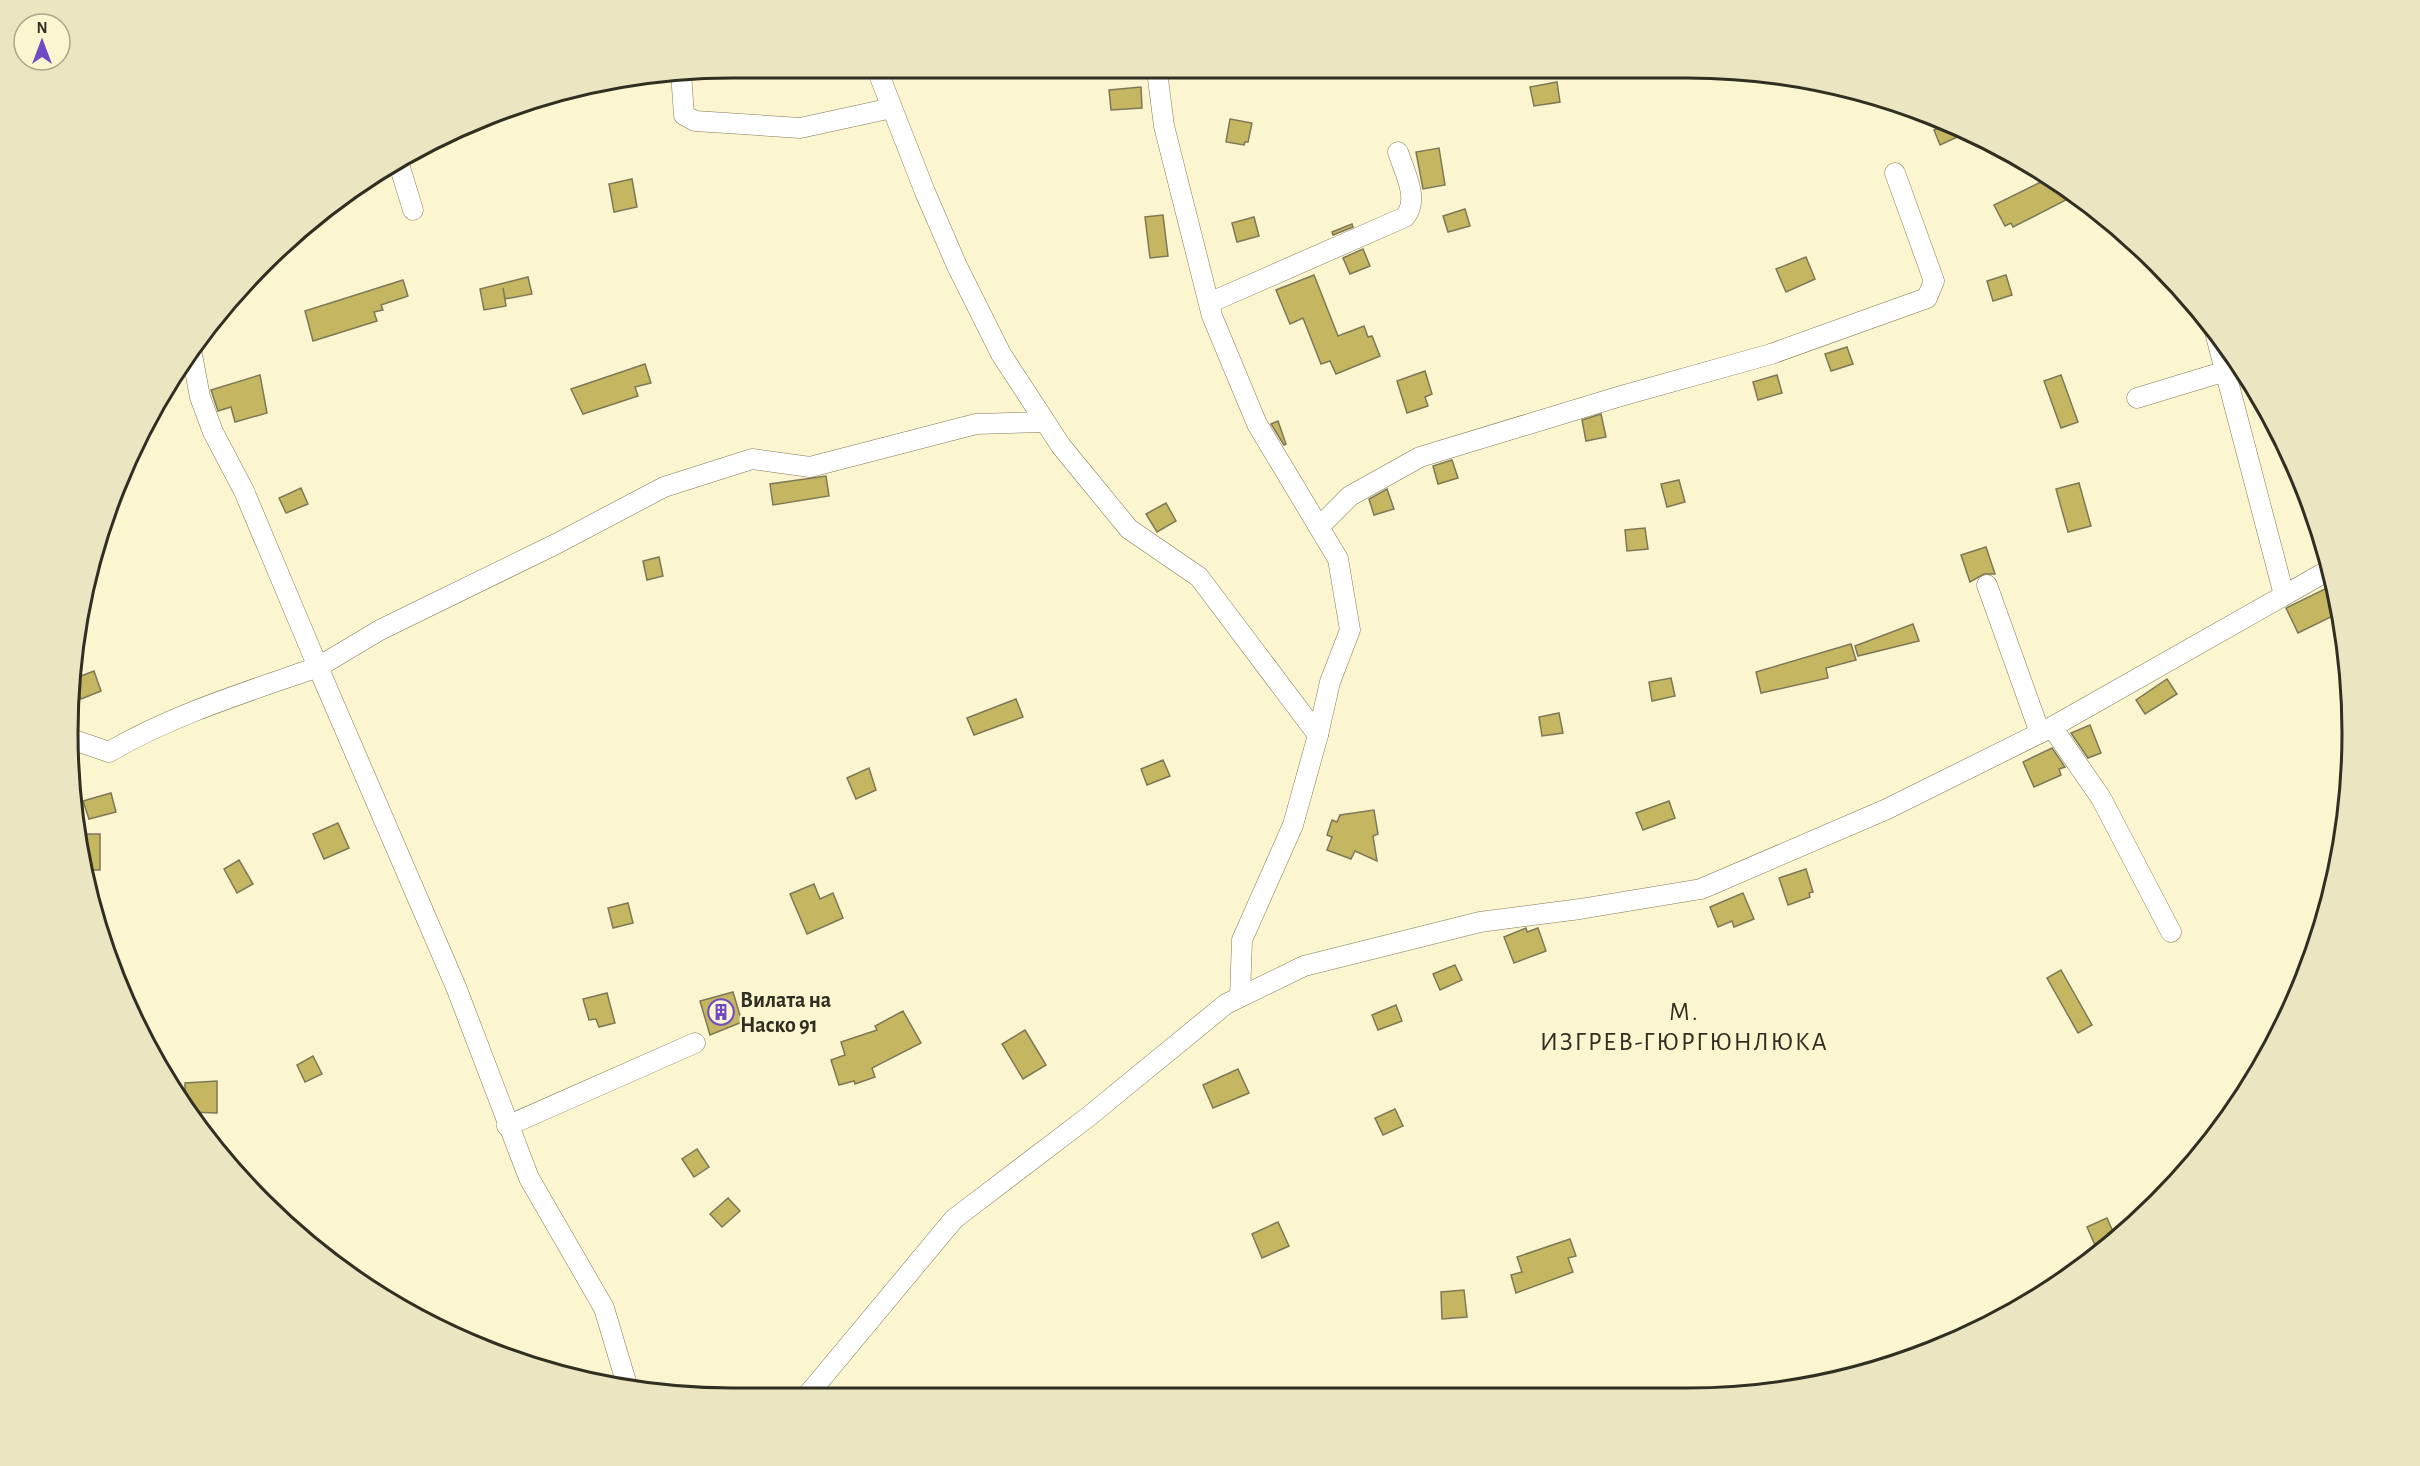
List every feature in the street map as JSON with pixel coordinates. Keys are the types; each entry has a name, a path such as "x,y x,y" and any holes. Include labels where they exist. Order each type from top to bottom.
{"street":[{"path":"880,78 957,266 1001,354 1061,447 1129,529 1200,577 1318,735"},
{"path":"1157,78 1164,126 1209,303 1257,424 1338,559 1350,630 1330,682 1293,825 1242,940 1240,997"},
{"path":"682,80 684,115 695,121 800,128 892,108"},
{"path":"1209,303 1405,217 1410,211 1412,196 1398,152"},
{"path":"400,169 413,210"},
{"path":"1319,527 1350,496 1420,457 1621,396 1771,354 1927,298 1934,281 1895,173"},
{"path":"2221,354 2284,595"},
{"path":"193,362 200,397 213,432 244,491 456,987 507,1126 529,1178 604,1308 625,1378"},
{"path":"2138,398 2226,371"},
{"path":"78,741 109,752 139,735 225,699 318,667 380,630 556,544 664,487 752,459 810,466 976,424 1045,422"},
{"path":"814,1388 954,1220 1088,1117 1226,1004 1304,966 1479,922 1580,909 1701,889 1887,809 2046,730 2322,574"},
{"path":"1987,585 2046,730 2102,798 2171,932"},
{"path":"507,1126 694,1043"}],"building":[{"path":"1557,82 1560,102 1534,106 1530,87"},
{"path":"1141,87 1142,108 1111,110 1109,90"},
{"path":"1230,119 1252,123 1248,142 1244,145 1226,142"},
{"path":"1938,128 1957,137 1940,145 1934,130"},
{"path":"1439,148 1445,185 1423,189 1416,152"},
{"path":"632,179 637,207 614,212 609,184"},
{"path":"2041,182 2066,200 2013,227 2011,223 2005,226 1994,205"},
{"path":"1465,209 1470,226 1448,232 1443,216"},
{"path":"1163,215 1168,256 1150,258 1145,217"},
{"path":"1254,217 1259,236 1237,242 1232,223"},
{"path":"1352,224 1353,227 1333,235 1332,232"},
{"path":"1363,249 1370,266 1350,274 1343,258"},
{"path":"1806,257 1815,279 1786,292 1776,269"},
{"path":"1314,275 1338,336 1364,326 1368,337 1372,336 1380,356 1336,374 1330,361 1321,364 1303,318 1290,324 1276,290"},
{"path":"2006,275 2012,295 1993,301 1987,281"},
{"path":"528,277 532,294 505,299 503,288 506,306 484,310 480,289"},
{"path":"403,280 408,296 381,305 383,310 374,312 377,321 313,341 305,311"},
{"path":"1847,347 1853,364 1831,371 1825,354"},
{"path":"645,364 651,383 635,387 638,396 583,414 571,389"},
{"path":"1425,371 1432,394 1425,397 1428,406 1407,413 1397,381"},
{"path":"260,375 267,413 235,422 231,407 218,411 211,390"},
{"path":"1777,375 1782,393 1758,400 1753,382"},
{"path":"2061,375 2078,422 2061,428 2044,381"},
{"path":"1601,414 1606,437 1586,441 1582,420"},
{"path":"1278,421 1286,444 1284,445 1271,424"},
{"path":"1452,460 1458,478 1438,484 1433,466"},
{"path":"826,476 829,496 773,505 770,484"},
{"path":"1679,480 1685,502 1667,507 1661,484"},
{"path":"2079,483 2091,526 2068,532 2056,489"},
{"path":"301,488 308,504 286,513 279,498"},
{"path":"1387,489 1394,509 1374,515 1369,499"},
{"path":"1166,503 1176,521 1157,532 1146,514"},
{"path":"1645,528 1648,549 1627,551 1625,530"},
{"path":"1986,547 1995,574 1984,574 1970,582 1961,555"},
{"path":"659,557 663,576 647,580 643,561"},
{"path":"2326,589 2331,617 2298,633 2286,608"},
{"path":"1913,624 1919,641 1858,656 1855,646"},
{"path":"1851,644 1856,660 1826,668 1828,678 1761,693 1756,672"},
{"path":"94,671 101,691 81,699 79,694 81,676"},
{"path":"1671,678 1675,696 1652,701 1649,682"},
{"path":"2167,679 2177,694 2145,714 2136,700"},
{"path":"1016,699 1023,717 974,735 967,718"},
{"path":"1559,713 1563,733 1542,736 1539,717"},
{"path":"2090,725 2101,753 2088,758 2071,733"},
{"path":"2052,748 2065,767 2059,769 2061,775 2034,787 2023,762"},
{"path":"1163,760 1170,776 1147,785 1141,769"},
{"path":"869,768 876,790 856,799 847,778"},
{"path":"111,793 116,812 89,819 83,801"},
{"path":"1669,801 1675,818 1643,830 1636,813"},
{"path":"1374,810 1378,834 1373,836 1377,861 1355,851 1351,859 1327,850 1332,837 1327,835 1332,820 1337,822 1340,815"},
{"path":"338,823 349,848 324,859 313,834"},
{"path":"87,834 100,834 100,870 93,870"},
{"path":"239,860 253,884 237,893 224,869"},
{"path":"1806,869 1813,892 1809,893 1810,897 1788,905 1779,878"},
{"path":"814,884 820,899 833,893 843,918 807,934 790,894"},
{"path":"1743,893 1754,919 1734,927 1732,921 1718,927 1710,907"},
{"path":"628,903 633,923 613,928 608,908"},
{"path":"1526,928 1527,932 1538,928 1546,951 1514,963 1504,937"},
{"path":"1455,965 1462,980 1440,990 1433,974"},
{"path":"2061,970 2092,1025 2078,1033 2047,978"},
{"name":"Вилата на Наско 91","path":"733,992 742,1022 710,1035 700,1001"},
{"path":"607,993 615,1023 599,1027 596,1019 589,1020 583,999"},
{"path":"1396,1005 1402,1021 1378,1030 1372,1015"},
{"path":"903,1011 921,1043 872,1068 875,1077 855,1084 854,1081 839,1085 831,1060 845,1055 841,1042 877,1030 875,1026"},
{"path":"1025,1030 1046,1065 1023,1079 1002,1044"},
{"path":"313,1056 322,1074 305,1082 297,1065"},
{"path":"1238,1069 1249,1093 1213,1108 1203,1085"},
{"path":"217,1081 217,1113 199,1112 185,1092 185,1083"},
{"path":"1395,1109 1403,1126 1383,1135 1375,1118"},
{"path":"697,1149 709,1167 694,1177 682,1159"},
{"path":"728,1198 740,1211 722,1227 710,1214"},
{"path":"2107,1218 2113,1230 2095,1245 2087,1227"},
{"path":"1278,1222 1289,1246 1262,1258 1252,1234"},
{"path":"1570,1239 1576,1256 1568,1258 1573,1272 1516,1293 1511,1275 1522,1272 1517,1257"},
{"path":"1464,1290 1467,1317 1442,1319 1441,1292"}],"place":[{"name":"Вилата на Наско 91","path":"721,1012"}],"district":[{"name":"М. ИЗГРЕВ-ГЮРГЮНЛЮКА","path":"1684,1026"}]}
